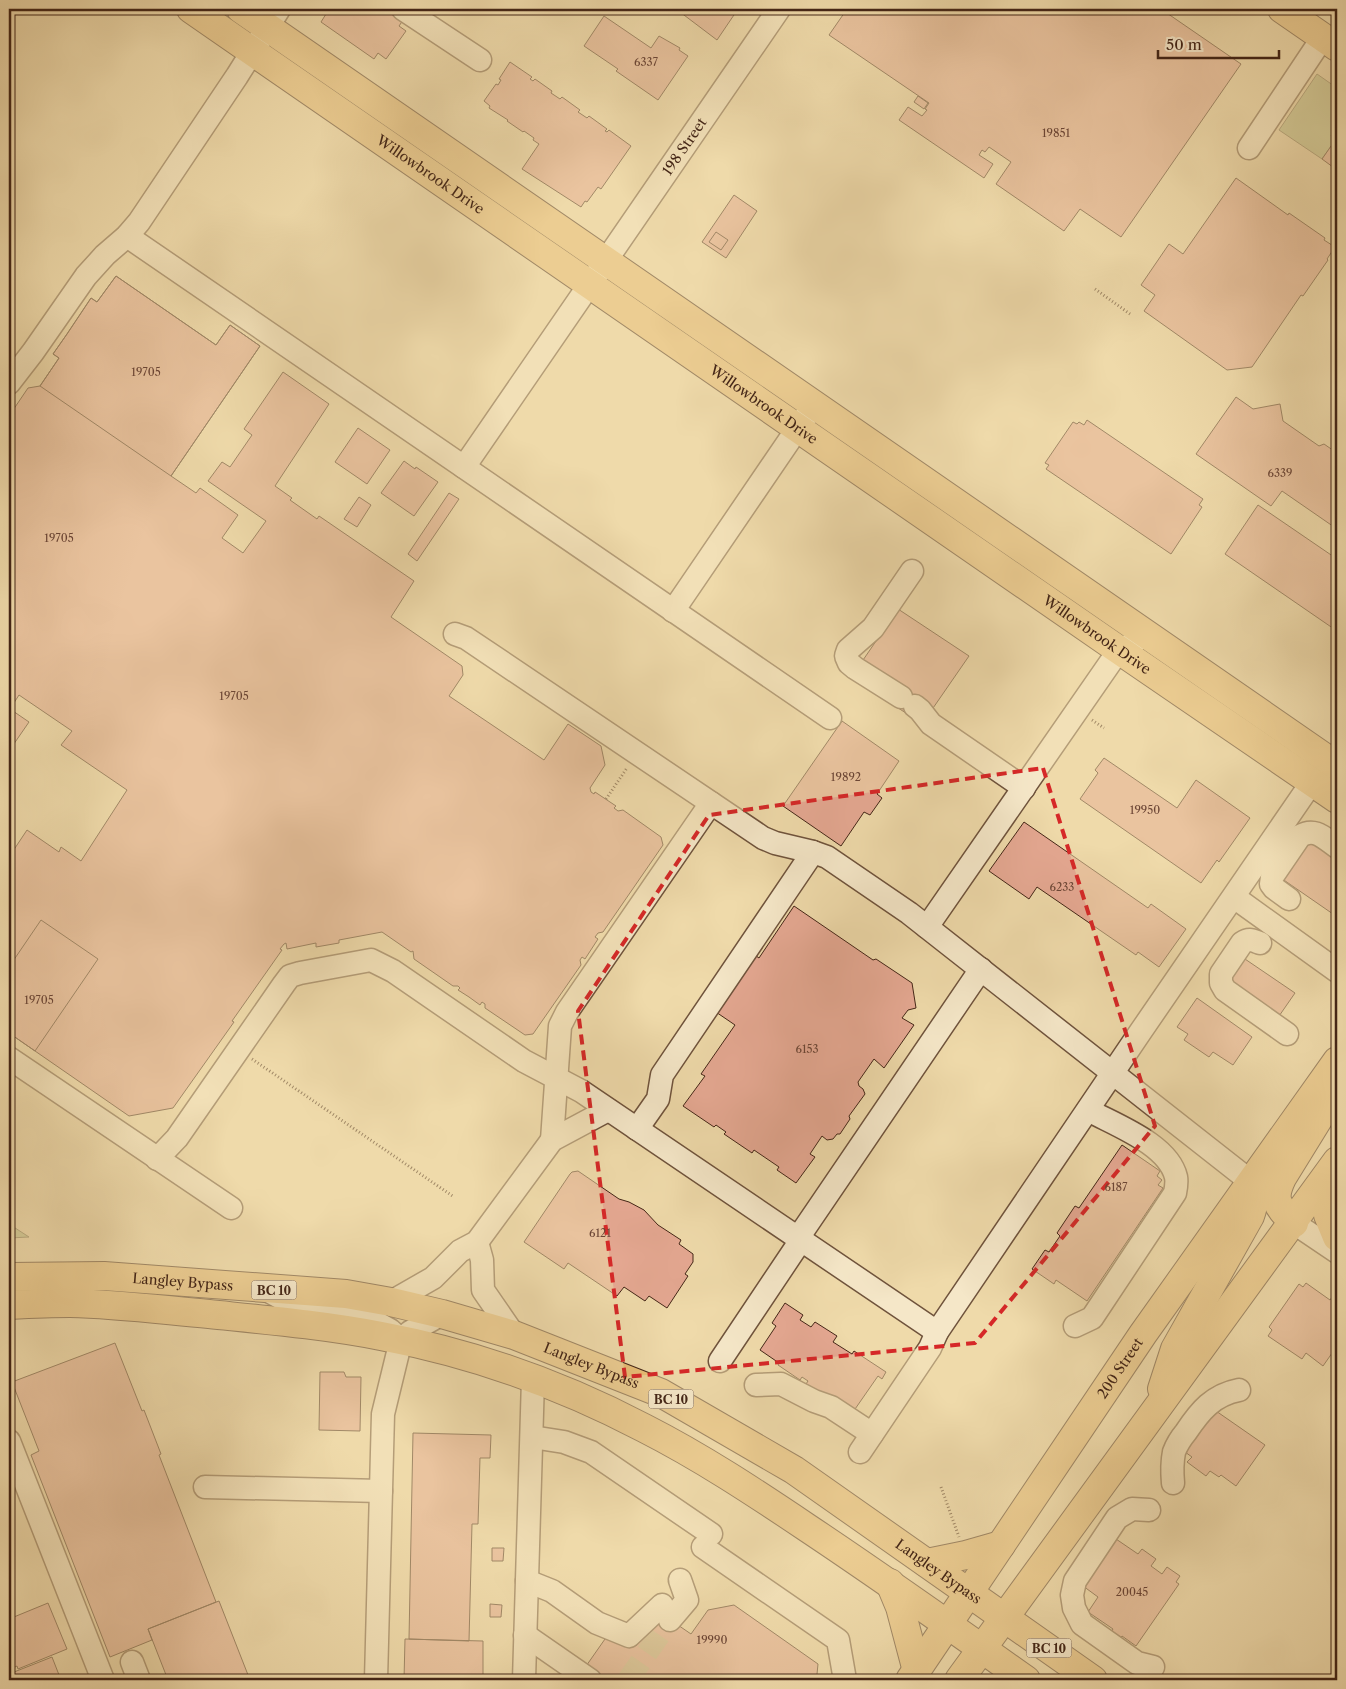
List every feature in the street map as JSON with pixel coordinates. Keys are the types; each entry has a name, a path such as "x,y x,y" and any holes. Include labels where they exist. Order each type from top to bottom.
{"main road":[{"name":"Willowbrook Drive","path":"191,9 1337,799"},
{"name":"Willowbrook Drive","path":"241,9 273,18 604,260 1337,766"},
{"path":"1282,9 1330,42"},
{"name":"200 Street","path":"913,1675 1144,1334 1337,1060"},
{"path":"1294,1223 1281,1209 1277,1200 1276,1190 1337,1088"},
{"path":"959,1680 1331,1171"},
{"path":"1331,1171 1328,1215 1337,1237"},
{"path":"1153,1414 1176,1349 1250,1216 1254,1204 1254,1195 1250,1181"},
{"name":"Langley Bypass","path":"9,1277 104,1276 346,1294 442,1314 514,1334 660,1393 794,1470 1094,1680"},
{"name":"BC 10","path":"9,1305 72,1303 286,1321 401,1340 507,1369 572,1394 644,1427 706,1462 890,1583 1026,1680"},
{"path":"927,1563 966,1556 1001,1545"},
{"path":"890,1583 900,1608 913,1675"}],"street":[{"path":"402,9 480,60"},
{"name":"198 Street","path":"464,467 604,260 779,9"},
{"path":"9,383 86,276 139,222 273,18"},
{"path":"1249,148 1330,42"},
{"path":"127,236 830,718"},
{"path":"672,610 813,405"},
{"path":"912,571 873,628 848,650 846,656 849,663 873,681 920,710 931,724 1024,788"},
{"path":"455,634 466,638 763,838 775,843 813,852 827,857 839,865 927,927 1250,1181"},
{"path":"927,927 1119,650 1148,636"},
{"path":"873,681 884,700 912,720 931,724"},
{"path":"756,1385 781,1384 814,1401 831,1406 866,1443 930,1348 937,1332 1312,782"},
{"path":"552,1140 560,1026 711,802"},
{"path":"1289,898 1274,888 1271,884 1272,877 1300,836 1307,832 1315,832 1337,847"},
{"path":"637,1129 658,1099 662,1075 813,852"},
{"path":"1234,897 1337,972"},
{"path":"1260,943 1251,939 1247,939 1242,943 1221,974 1221,983 1225,990 1287,1034"},
{"path":"158,1159 177,1138 290,976 310,970 371,960 393,971 524,1060 581,1092 937,1332"},
{"path":"720,1361 799,1239 981,969"},
{"path":"9,1058 231,1208"},
{"path":"391,1302 433,1278 460,1251 477,1242 552,1140 608,1110"},
{"path":"1075,1326 1092,1318 1175,1193 1177,1179 1172,1167 1163,1154 1126,1129 1088,1110"},
{"path":"1294,1223 1337,1252"},
{"path":"477,1242 482,1260 483,1290 514,1334"},
{"path":"265,1289 294,1305 365,1316 390,1330 401,1340"},
{"path":"376,1680 383,1414 401,1340 410,1332 442,1314"},
{"path":"524,1680 533,1379"},
{"path":"1173,1483 1172,1464 1177,1445 1199,1412 1209,1402 1221,1395 1239,1390"},
{"path":"532,1437 564,1442 591,1452 838,1640 844,1680"},
{"path":"10,1449 103,1680"},
{"path":"205,1487 381,1490"},
{"path":"1149,1510 1132,1509 1117,1518 1075,1581 1072,1595 1074,1608 1082,1624 1137,1662 1153,1667"},
{"path":"527,1580 552,1591 597,1623 629,1636 671,1618 683,1590"},
{"path":"524,1635 590,1680"}],"path":[{"path":"1095,289 1130,314"},
{"path":"1093,721 1104,728"},
{"path":"606,799 621,776"},
{"path":"238,1051 454,1197"},
{"path":"941,1487 961,1542"}],"highlighted area":[{"path":"1043,768 1155,1126 975,1343 625,1377 578,1011 709,815"}],"green space":[{"path":"1317,74 1337,88 1337,128 1331,136 1336,139 1322,159 1279,130"},
{"path":"9,1224 29,1237 9,1238"}],"building":[{"path":"319,9 397,9 406,16 399,26 406,31 386,59 378,53 374,59 321,22 326,14"},
{"path":"676,9 738,9 717,40"},
{"path":"847,9 1161,9 1241,64 1121,237 1080,209 1064,231 996,184 1011,162 989,147 985,152 982,150 979,155 993,164 984,178 899,120 908,107 922,116 927,110 925,109 929,103 829,35"},
{"path":"604,16 651,48 659,36 680,48 679,50 688,56 658,100 584,46"},
{"path":"510,62 532,77 530,79 533,81 535,79 552,91 551,93 560,99 562,97 580,110 578,112 587,118 589,116 607,129 605,131 609,130 631,146 601,189 598,187 581,207 522,169 539,144 533,140 534,138 489,108 490,106 484,101 496,84 498,85 501,80 499,79"},
{"path":"918,96 928,103 924,109 914,102"},
{"path":"1337,128 1337,170 1322,159 1336,139 1331,136"},
{"path":"1236,178 1288,215 1289,213 1325,238 1324,240 1335,247 1328,260 1303,296 1301,295 1252,367 1227,370 1144,311 1155,295 1141,285 1169,244 1183,254"},
{"path":"734,195 757,211 726,258 702,242"},
{"path":"716,232 728,240 721,250 709,242"},
{"path":"116,276 216,345 230,325 260,346 171,476 196,493 200,488 238,515 222,538 243,553 266,521 208,481 222,462 230,467 252,435 244,429 283,372 329,404 275,486 292,498 290,500 317,519 319,516 414,581 391,617 462,666 463,675 449,696 544,760 568,724 601,746 605,765 590,788 591,792 594,794 595,792 616,806 614,808 618,811 623,810 661,837 663,845 603,932 598,933 595,937 598,939 585,959 582,957 580,960 581,965 533,1034 525,1035 485,1008 485,1004 482,1002 480,1005 458,990 460,988 458,986 453,986 414,959 413,951 411,952 382,932 339,940 339,943 316,947 316,943 287,949 286,943 284,944 280,949 282,950 232,1021 234,1022 173,1108 129,1116 9,1033 9,857 27,830 59,852 61,847 81,861 127,790 61,745 72,731 19,695 10,709 29,722 9,751 9,416 28,388 40,386 59,358 53,354 91,298 97,302"},
{"path":"116,276 216,345 230,325 260,346 171,476 40,386 59,358 53,354 91,298 97,302"},
{"path":"1236,397 1253,409 1280,404 1283,421 1319,446 1324,444 1337,453 1337,529 1282,491 1271,506 1196,454"},
{"path":"1087,420 1203,499 1199,505 1202,507 1171,554 1046,469 1049,465 1045,463 1073,422 1077,424 1079,422 1084,425"},
{"path":"358,428 390,450 367,484 335,462"},
{"path":"404,461 438,482 414,516 381,493"},
{"path":"449,493 459,499 417,561 408,554"},
{"path":"359,497 371,505 357,527 344,519"},
{"path":"1258,505 1337,559 1337,631 1225,554"},
{"path":"898,609 969,656 931,711 909,715 895,706 861,663"},
{"path":"842,721 899,761 877,794 882,798 870,815 864,812 841,846 783,806"},
{"path":"1104,758 1177,808 1196,780 1250,818 1219,862 1217,860 1201,883 1080,799 1098,773 1095,770"},
{"path":"1024,822 1148,908 1151,904 1186,929 1159,967 1138,952 1136,955 1037,887 1029,899 989,871"},
{"path":"1304,838 1337,853 1337,908 1333,914 1278,876"},
{"path":"794,906 873,960 876,959 912,983 916,1008 908,1010 902,1018 914,1025 884,1068 874,1059 858,1082 865,1094 849,1116 850,1119 840,1134 837,1134 833,1139 827,1140 822,1136 810,1154 815,1157 796,1183 777,1170 779,1167 754,1150 752,1153 724,1134 726,1132 716,1125 714,1127 683,1106 705,1076 701,1074 735,1025 713,1010 752,953 759,958"},
{"path":"41,920 98,959 35,1051 9,1033 9,967"},
{"path":"1242,957 1295,993 1277,1019 1224,983"},
{"path":"1197,998 1252,1037 1233,1065 1213,1052 1209,1057 1184,1040 1188,1034 1177,1027"},
{"path":"1122,1145 1160,1171 1157,1176 1162,1180 1158,1185 1163,1188 1087,1301 1056,1280 1054,1284 1032,1269 1045,1250 1049,1252 1060,1236 1057,1233 1075,1206 1079,1208"},
{"path":"578,1171 619,1199 644,1210 658,1225 681,1240 679,1244 693,1254 693,1262 685,1274 688,1276 667,1308 649,1296 645,1301 624,1287 617,1296 568,1263 564,1269 524,1242 570,1174"},
{"path":"1306,1283 1330,1300 1337,1290 1337,1346 1323,1366 1306,1353 1302,1359 1268,1336 1272,1330 1269,1327 1299,1284 1303,1287"},
{"path":"785,1303 803,1315 800,1320 811,1327 815,1322 837,1336 833,1342 852,1354 854,1351 886,1372 882,1379 878,1376 853,1412 806,1384 808,1381 802,1377 800,1380 760,1350 776,1326 772,1323"},
{"path":"115,1343 142,1411 144,1410 161,1454 159,1455 216,1602 148,1629 152,1640 110,1657 31,1455 39,1451 12,1382"},
{"path":"320,1372 344,1372 346,1377 361,1377 360,1431 319,1430"},
{"path":"1216,1411 1265,1445 1236,1486 1221,1475 1219,1477 1210,1471 1206,1476 1187,1462 1192,1457 1178,1447 1206,1413 1212,1417"},
{"path":"413,1433 491,1435 490,1458 480,1458 478,1524 472,1524 469,1641 409,1639"},
{"path":"1337,1480 1337,1491 1332,1488"},
{"path":"1116,1539 1138,1554 1142,1549 1156,1559 1151,1566 1162,1574 1167,1567 1180,1576 1176,1582 1179,1584 1136,1646 1122,1636 1115,1646 1106,1640 1113,1629 1088,1612 1098,1597 1083,1586"},
{"path":"492,1548 504,1548 503,1561 492,1561"},
{"path":"219,1601 250,1680 168,1680 148,1629"},
{"path":"48,1603 67,1649 18,1669 17,1666 9,1670 9,1619"},
{"path":"490,1604 502,1605 501,1617 490,1617"},
{"path":"734,1605 818,1664 817,1674 813,1680 601,1680 584,1669 612,1629 636,1646 659,1612 691,1634 708,1610"},
{"path":"405,1639 483,1641 483,1680 404,1680"},
{"path":"52,1657 61,1680 9,1680 9,1674"}],"tunnel":[{"path":"628,1680 670,1620"}]}
